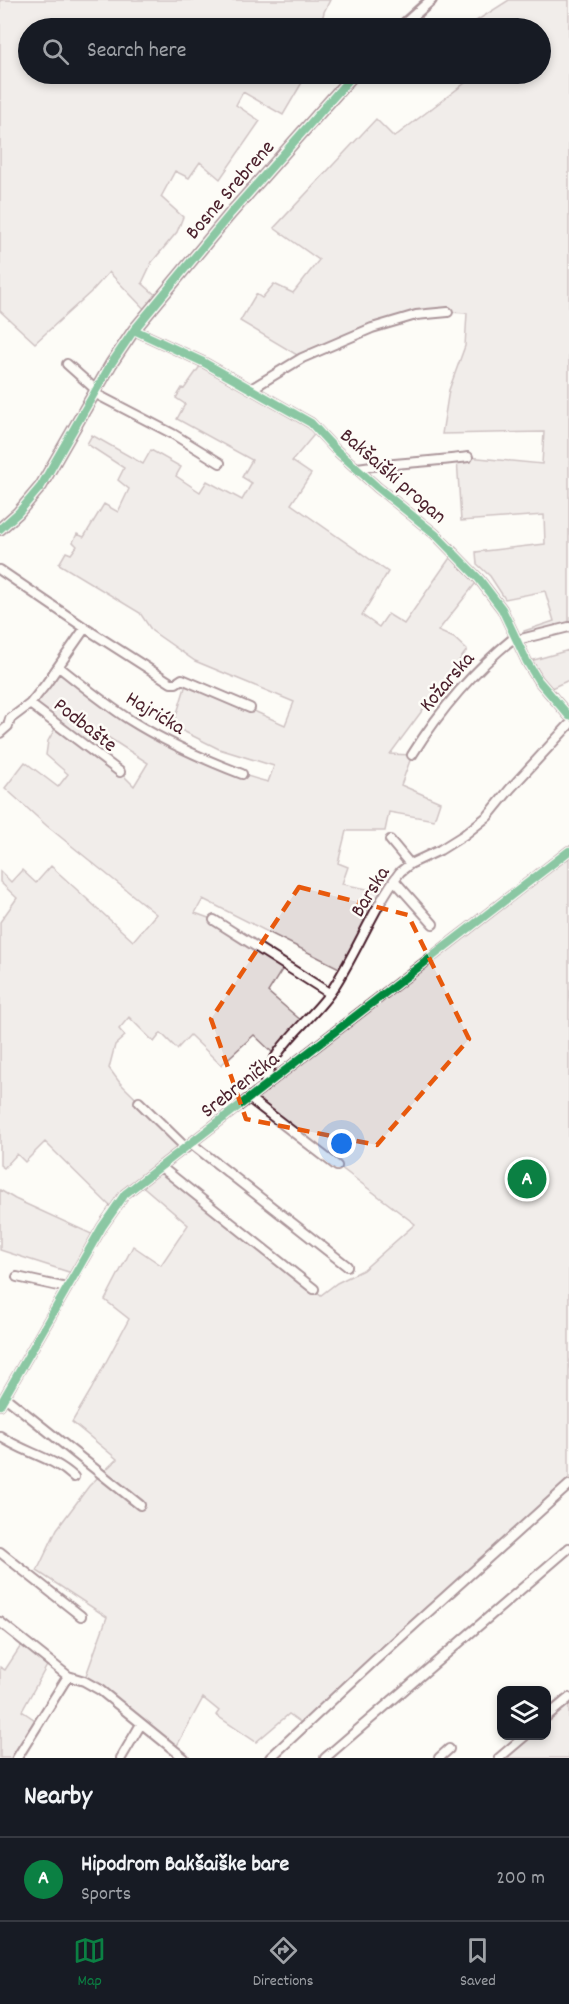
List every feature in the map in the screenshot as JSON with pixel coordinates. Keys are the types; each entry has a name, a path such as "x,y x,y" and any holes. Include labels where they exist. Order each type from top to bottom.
{"street":[{"path":"411,18 431,0"},
{"name":"Bosne Srebrene","path":"0,529 18,513 41,486 95,391 134,330 231,213 345,84"},
{"path":"251,389 302,358 372,328 416,315 448,312"},
{"name":"Bakšaiški progan","path":"134,330 174,348 311,423 356,468 435,534 466,565 502,609 538,680 569,716"},
{"path":"67,364 95,391 220,463"},
{"path":"356,468 468,457"},
{"path":"0,570 83,632 171,683 182,679 250,708"},
{"path":"516,639 569,627"},
{"path":"0,733 8,726 10,719 30,704 83,632"},
{"name":"Kožarska","path":"412,755 444,708 491,657 516,639"},
{"name":"Hajrićka","path":"59,667 115,710 146,730 200,758 243,774"},
{"name":"Podbašte","path":"30,704 120,772"},
{"name":"Barska","path":"264,1087 266,1073 275,1055 329,993 394,880 410,864 440,850 476,827 569,725"},
{"path":"390,840 410,864"},
{"name":"Srebrenička","path":"0,1405 113,1209 125,1194 569,852"},
{"path":"394,880 433,924"},
{"path":"214,920 329,993"},
{"path":"249,1098 337,1166"},
{"path":"139,1102 189,1146 347,1266"},
{"path":"161,1167 314,1289"},
{"path":"17,1277 67,1288"},
{"path":"5,1397 140,1505"},
{"path":"0,1436 56,1462 74,1477"},
{"path":"270,1758 569,1485"},
{"path":"325,1758 569,1548"},
{"path":"0,1552 81,1616"},
{"path":"0,1622 68,1676 84,1681 100,1690 184,1758"},
{"path":"17,1758 68,1676"},
{"path":"551,1713 569,1698"},
{"path":"121,1758 141,1724"},
{"path":"499,1758 520,1740"},
{"path":"439,1758 449,1749"}],"highlighted area":[{"path":"299,887 408,915 469,1039 377,1145 246,1119 211,1019"}],"shaded area":[{"path":"0,0 330,0 322,18 18,18 18,84 301,84 283,115 243,92 236,105 260,121 220,179 200,162 189,178 175,171 161,197 183,217 177,232 152,262 142,283 160,299 148,313 109,272 92,291 35,343 0,311"},
{"path":"509,0 569,0 569,627 526,638 524,631 554,621 545,591 505,599 490,576 477,564 476,552 545,544 544,515 461,521 457,458 542,464 544,432 442,434 449,390 465,346 467,313 416,315 302,358 240,321 256,294 262,298 274,284 293,293 319,260 274,228 376,119 394,137 464,84 551,84 551,18 481,18"},
{"path":"203,362 318,430 292,461 311,474 291,504 388,572 362,615 379,627 388,614 404,624 454,552 479,579 438,631 454,638 467,650 390,754 412,755 401,785 440,802 434,820 389,812 385,831 346,831 338,863 348,867 342,884 387,893 343,970 203,899 195,913 214,920 285,965 268,992 303,1022 275,1055 254,1035 221,1065 190,1035 177,1049 161,1033 154,1042 129,1017 119,1029 125,1036 115,1045 109,1068 120,1083 186,1148 161,1168 321,1295 337,1283 363,1270 415,1224 249,1098 569,851 569,1487 303,1724 289,1714 256,1742 216,1715 219,1711 203,1698 174,1751 84,1681 107,1617 37,1571 57,1529 89,1486 117,1459 72,1422 129,1319 105,1300 133,1246 161,1265 188,1225 139,1183 113,1209 45,1142 25,1162 17,1154 4,1168 0,1165 0,922 17,898 0,882 0,871 11,882 22,870 36,883 51,866 133,941 156,914 47,826 5,788 25,762 58,787 68,774 46,755 48,741 57,725 30,704 59,667 107,703 185,750 239,774 268,782 274,766 219,749 173,726 187,681 285,725 294,702 195,661 152,631 140,613 59,564 66,552 71,554 77,546 73,542 77,534 84,537 104,504 118,512 129,489 118,480 124,468 87,444 92,435 143,464 151,450 181,467 176,476 200,492 207,481 242,500 252,483 242,477 252,460 177,419 185,404 176,398 182,388 184,389","holes":["100,732 148,763 134,786 120,772 88,750"]},
{"path":"569,650 569,680 547,690 527,662"},
{"path":"0,1190 96,1236 75,1274 0,1250"},
{"path":"24,1641 49,1662 22,1711 38,1722 17,1758 0,1758 0,1667 5,1670"},
{"path":"569,1699 569,1758 506,1758 526,1740 551,1740 551,1716"}],"cycle path":[{"path":"0,529 18,513 41,486 111,364 134,330 231,213 345,84"},
{"path":"134,330 203,362 311,423 336,450 377,487 435,534 479,579 502,609 538,680 569,716"},
{"path":"0,1405 102,1227 125,1194 569,851"}],"place":[{"name":"Hipodrom Bakšaiške bare","path":"527,1179"}]}
